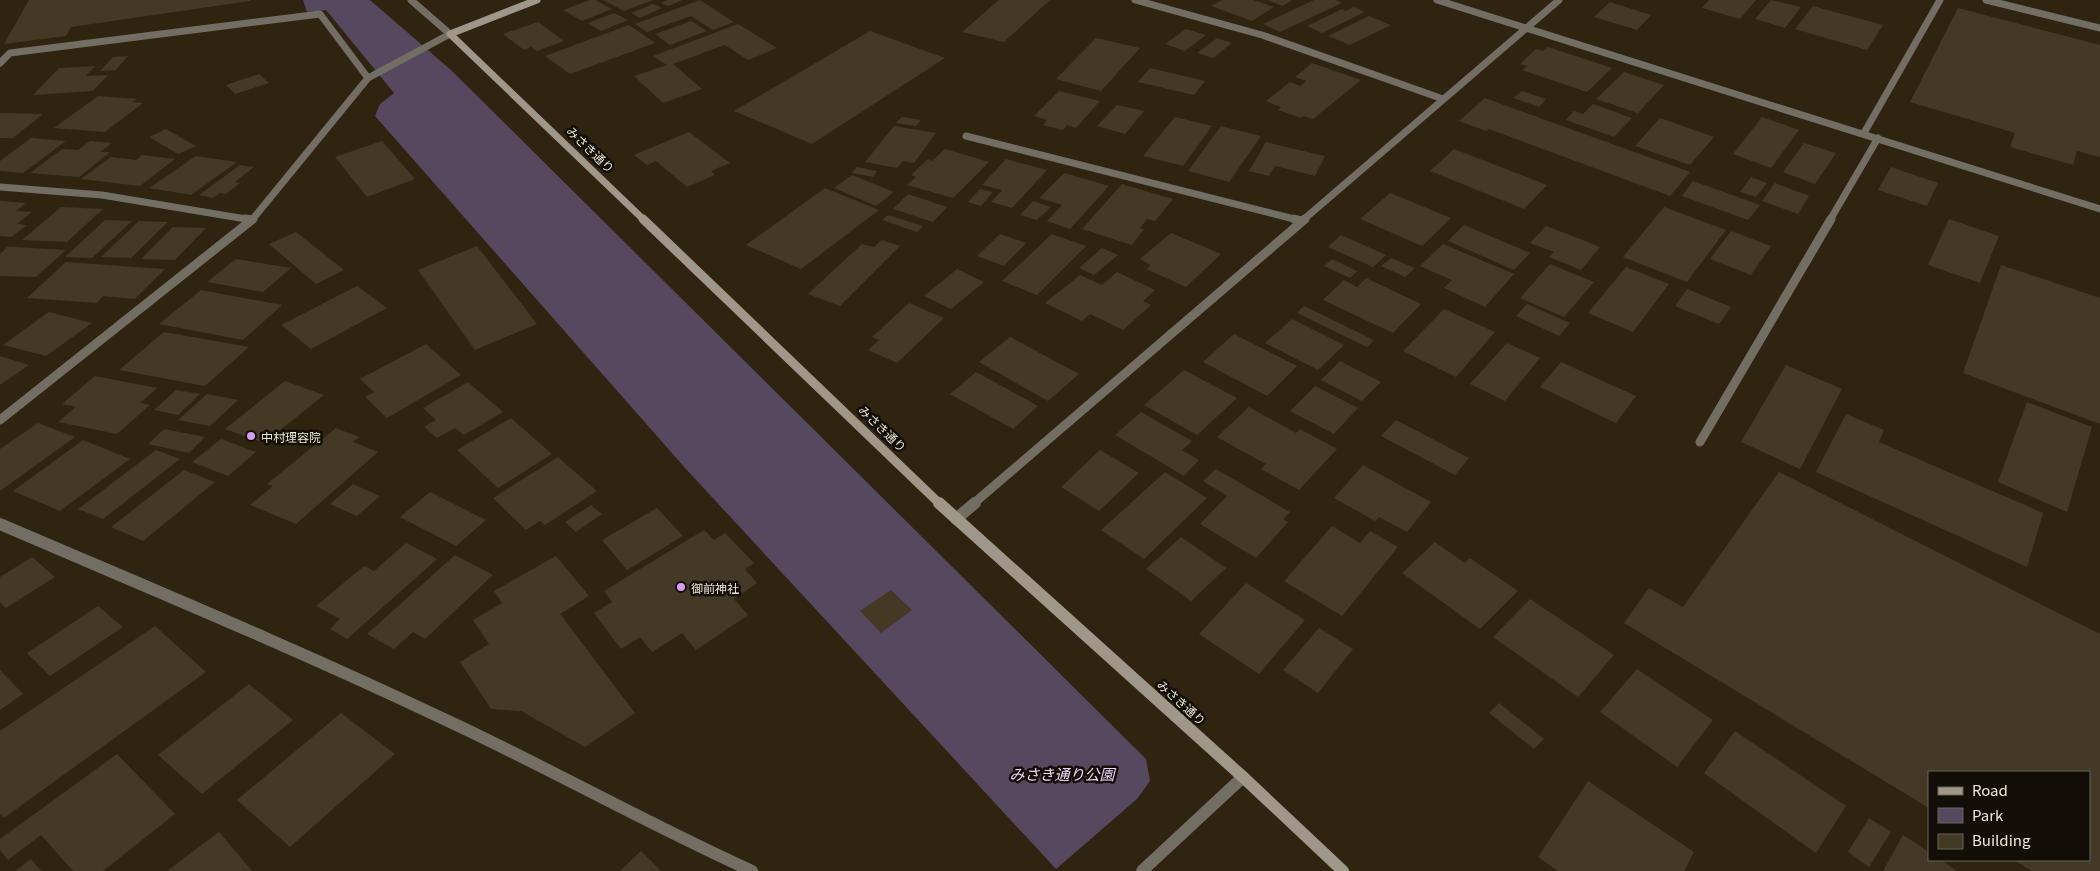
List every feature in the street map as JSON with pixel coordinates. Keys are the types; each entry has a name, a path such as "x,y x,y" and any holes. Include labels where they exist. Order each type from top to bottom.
{"street":[{"name":"みさき通り","path":"410,0 450,34 956,519 1243,777 1342,871"},
{"path":"0,420 252,220 368,78 450,34 537,0"},
{"path":"1135,0 1262,35 1443,99"},
{"path":"1437,0 1864,133 2100,210"},
{"path":"956,519 1559,0"},
{"path":"1864,133 1940,0"},
{"path":"1986,0 2100,28"},
{"path":"0,63 10,53 320,14 368,78"},
{"path":"966,136 1302,221"},
{"path":"1700,442 1878,138"},
{"path":"0,187 102,195 252,220"},
{"path":"0,524 346,673 449,720 675,836 752,871"},
{"path":"1142,871 1243,777"}],"green space":[{"name":"みさき通り公園","path":"303,0 370,0 452,71 1146,759 1150,781 1137,799 1056,869 686,469 375,116 380,104 394,93 326,10 307,12"}],"building":[{"path":"29,0 250,1 71,27 66,36 4,44"},
{"path":"595,0 612,9 582,21 563,10"},
{"path":"603,0 653,0 624,11"},
{"path":"667,0 683,0 668,6 661,3"},
{"path":"700,0 734,22 713,30 691,16 647,32 635,24"},
{"path":"999,0 1050,0 1004,42 962,32"},
{"path":"1222,0 1253,0 1274,7 1252,21 1211,6"},
{"path":"1267,0 1292,0 1283,6"},
{"path":"1314,0 1335,0 1342,3 1280,32 1263,24"},
{"path":"1709,0 1756,0 1740,19 1702,8"},
{"path":"1771,0 1801,7 1785,28 1755,19"},
{"path":"1610,2 1651,15 1637,30 1594,17"},
{"path":"653,4 662,8 640,18 631,13"},
{"path":"1813,6 1883,25 1867,50 1795,29"},
{"path":"1354,7 1365,12 1322,33 1307,26 1342,9 1346,11"},
{"path":"1958,8 2100,45 2100,157 2077,151 2073,165 2010,147 2015,133 1910,102"},
{"path":"614,13 628,20 601,31 588,23"},
{"path":"1369,16 1391,25 1350,45 1328,36"},
{"path":"691,21 707,31 670,45 655,34"},
{"path":"538,22 564,41 537,51 531,47 524,50 503,34"},
{"path":"738,24 777,48 748,60 725,45 673,64 702,89 663,103 634,76 667,65 653,56"},
{"path":"629,25 655,43 570,74 545,56"},
{"path":"1186,29 1206,35 1185,51 1165,44"},
{"path":"870,31 945,58 812,144 734,111"},
{"path":"1096,38 1140,48 1101,91 1056,79"},
{"path":"1217,38 1232,43 1213,58 1197,53"},
{"path":"1548,47 1612,68 1587,92 1522,70 1527,66 1520,64 1536,49 1543,51"},
{"path":"128,56 116,70 100,71 113,57"},
{"path":"1312,63 1361,80 1313,119 1304,116 1301,118 1278,110 1281,107 1266,101 1290,82 1300,86 1306,81 1295,77"},
{"path":"95,66 86,76 108,75 93,91 33,95 59,68"},
{"path":"1150,68 1205,81 1194,95 1138,82"},
{"path":"1624,72 1664,85 1638,113 1596,99"},
{"path":"259,74 269,83 235,94 226,85"},
{"path":"1059,91 1100,101 1076,128 1067,125 1063,130 1043,125 1047,120 1034,116"},
{"path":"1522,91 1546,99 1539,107 1513,98"},
{"path":"98,96 137,99 131,102 143,103 105,132 54,128"},
{"path":"1485,98 1690,172 1670,196 1489,129 1486,131 1459,121"},
{"path":"1593,104 1632,118 1614,137 1566,120 1574,111 1583,114"},
{"path":"1117,105 1144,111 1125,134 1097,126"},
{"path":"0,113 43,114 13,138 0,138"},
{"path":"902,117 921,120 916,126 896,123"},
{"path":"1175,117 1212,126 1183,166 1143,156"},
{"path":"1762,117 1799,130 1771,168 1733,154"},
{"path":"1660,118 1714,137 1690,165 1635,146"},
{"path":"894,126 936,133 914,163 903,161 897,168 865,162"},
{"path":"1221,126 1261,136 1229,182 1188,171"},
{"path":"166,129 196,146 178,154 149,137"},
{"path":"689,132 730,163 711,171 715,175 687,187 656,161 647,165 634,155"},
{"path":"31,138 66,141 23,173 0,171 0,161"},
{"path":"90,141 112,143 100,152 110,152 79,177 30,173 62,149 78,150"},
{"path":"382,141 415,179 367,197 335,157"},
{"path":"1266,142 1325,156 1315,176 1275,166 1269,176 1249,171"},
{"path":"1804,143 1836,153 1815,184 1783,172"},
{"path":"945,149 989,162 953,198 907,185 916,177 911,175 928,159 932,161"},
{"path":"1454,149 1547,185 1524,209 1430,171"},
{"path":"142,155 175,159 140,186 81,179 111,157 136,160"},
{"path":"196,156 237,162 191,195 149,188"},
{"path":"1006,159 1047,170 1012,208 991,202 1002,190 982,185"},
{"path":"240,165 254,167 235,182 240,183 226,194 220,193 213,198 199,195"},
{"path":"857,167 877,171 873,177 852,173"},
{"path":"1891,167 1938,183 1927,206 1878,190"},
{"path":"1064,173 1109,186 1070,229 1047,221 1062,205 1039,198"},
{"path":"852,175 894,192 876,206 834,188"},
{"path":"1751,177 1767,183 1756,197 1740,192"},
{"path":"1693,181 1760,205 1748,220 1682,196"},
{"path":"1775,183 1809,196 1798,214 1762,201"},
{"path":"1122,184 1173,199 1155,221 1147,219 1140,228 1144,229 1132,245 1082,229"},
{"path":"825,188 879,210 801,269 746,245"},
{"path":"980,189 993,192 981,206 968,202"},
{"path":"1390,193 1451,218 1422,246 1360,219"},
{"path":"908,194 947,207 933,222 893,209"},
{"path":"0,201 26,203 16,211 32,212 17,224 27,225 11,237 0,236"},
{"path":"1033,201 1051,207 1037,220 1020,215"},
{"path":"61,207 103,209 67,242 22,240"},
{"path":"1664,207 1726,230 1687,282 1623,257"},
{"path":"888,215 923,226 917,232 882,220"},
{"path":"1949,219 1999,236 1980,283 1928,265"},
{"path":"105,220 132,221 92,258 65,257"},
{"path":"139,221 168,222 131,258 101,257"},
{"path":"1464,225 1530,253 1514,270 1448,241"},
{"path":"1546,226 1600,247 1581,270 1549,257 1554,252 1530,243"},
{"path":"173,227 206,228 175,260 141,259"},
{"path":"1731,231 1771,246 1751,275 1710,259"},
{"path":"296,232 344,270 316,284 269,244"},
{"path":"1171,233 1221,254 1186,287 1146,269 1151,265 1140,259"},
{"path":"1000,234 1026,243 1004,266 977,256"},
{"path":"1052,234 1086,246 1037,295 1002,281"},
{"path":"1341,235 1386,255 1373,267 1328,247"},
{"path":"882,240 900,246 840,306 808,294 862,244 874,247"},
{"path":"1443,244 1514,274 1485,307 1444,288 1452,280 1420,266"},
{"path":"477,246 537,324 475,350 418,270"},
{"path":"7,247 66,250 36,277 0,276 0,254"},
{"path":"1102,248 1118,255 1094,275 1079,268"},
{"path":"1391,258 1415,268 1405,277 1381,266"},
{"path":"236,259 291,268 263,292 207,282"},
{"path":"1332,259 1357,271 1350,278 1324,266"},
{"path":"66,262 165,269 135,299 103,296 97,303 27,298"},
{"path":"1550,264 1594,282 1564,317 1520,298"},
{"path":"2001,265 2100,298 2100,424 1963,373"},
{"path":"1626,267 1669,284 1633,332 1588,313"},
{"path":"957,269 984,282 951,309 924,296"},
{"path":"1117,272 1155,290 1143,301 1151,305 1123,330 1090,314 1082,321 1045,303 1080,275 1102,285"},
{"path":"1366,278 1421,304 1393,333 1323,300 1344,280 1357,287"},
{"path":"357,286 387,308 311,349 281,325"},
{"path":"1687,289 1731,307 1719,324 1675,306"},
{"path":"201,290 282,305 243,340 159,324"},
{"path":"909,303 944,318 897,363 868,350 879,340 872,337"},
{"path":"1527,304 1570,323 1559,336 1516,316"},
{"path":"1304,306 1374,340 1367,347 1297,313"},
{"path":"1444,309 1495,332 1456,377 1403,351"},
{"path":"49,312 92,323 46,356 3,345"},
{"path":"1292,319 1344,345 1318,370 1265,343"},
{"path":"164,332 249,347 205,386 119,370"},
{"path":"1234,334 1297,366 1267,396 1203,362"},
{"path":"1010,337 1079,374 1048,401 979,362"},
{"path":"1507,343 1540,358 1505,401 1470,384"},
{"path":"426,344 461,375 387,418 365,397 374,392 360,379"},
{"path":"0,356 29,365 0,385"},
{"path":"1340,361 1381,382 1362,401 1321,380"},
{"path":"1561,362 1636,396 1616,423 1540,387"},
{"path":"1786,365 1842,389 1800,469 1741,442"},
{"path":"1184,370 1237,398 1197,435 1144,405"},
{"path":"976,372 1038,406 1013,429 950,394"},
{"path":"95,376 157,388 140,403 150,405 117,434 58,422 76,407 62,404"},
{"path":"285,381 324,395 264,443 225,429"},
{"path":"468,382 503,412 464,435 455,428 437,438 424,427 436,420 423,408"},
{"path":"1315,386 1358,408 1334,434 1290,411"},
{"path":"176,390 200,394 178,415 154,410"},
{"path":"207,394 238,400 210,426 178,420"},
{"path":"2027,402 2092,427 2067,512 1998,482"},
{"path":"1249,407 1296,433 1300,429 1337,449 1299,490 1261,469 1266,464 1217,437"},
{"path":"1141,412 1192,441 1182,450 1199,460 1184,476 1115,435"},
{"path":"1846,414 1884,430 1879,442 2043,513 2027,567 1816,472"},
{"path":"511,418 552,454 498,488 457,450"},
{"path":"1396,420 1469,458 1455,475 1381,436"},
{"path":"38,423 75,437 0,491 0,449"},
{"path":"336,428 359,437 353,442 378,452 296,524 250,505 273,486 267,484"},
{"path":"164,429 205,437 189,453 148,444"},
{"path":"221,439 256,452 228,476 192,462"},
{"path":"83,440 130,459 60,511 13,491"},
{"path":"156,450 180,459 103,519 78,509"},
{"path":"1100,450 1139,473 1099,511 1061,487"},
{"path":"558,457 597,491 545,525 540,521 526,530 493,498"},
{"path":"1363,465 1431,502 1407,532 1379,517 1375,521 1334,498"},
{"path":"1216,469 1290,512 1283,519 1288,522 1256,558 1200,524 1227,496 1203,481"},
{"path":"184,470 215,482 143,541 111,527"},
{"path":"1165,472 1207,498 1144,559 1101,530"},
{"path":"1779,472 2100,634 2100,871 2032,871 2016,861 2090,861 2090,771 1928,771 1928,807 1624,623 1649,588 1683,607"},
{"path":"353,484 380,496 357,516 330,504"},
{"path":"430,492 486,520 456,546 400,517"},
{"path":"591,505 602,514 576,532 565,522"},
{"path":"657,508 683,536 627,570 602,540"},
{"path":"1332,526 1360,543 1370,531 1398,547 1342,616 1284,581"},
{"name":"御前神社","path":"704,530 714,540 725,533 754,563 745,569 757,583 734,599 748,615 696,650 682,633 652,652 640,637 621,649 594,613 612,602 604,591"},
{"path":"1181,537 1226,568 1191,601 1146,569"},
{"path":"1435,542 1465,563 1470,558 1518,591 1480,629 1402,573"},
{"path":"406,543 437,559 347,639 330,629 340,619 316,606 364,566 374,571"},
{"path":"455,555 493,575 425,639 413,632 394,649 367,634"},
{"path":"556,556 589,596 560,614 635,713 585,747 521,711 491,709 460,662 489,644 473,620 502,603 494,591"},
{"path":"32,557 55,577 6,608 0,602 0,577"},
{"path":"1246,583 1305,620 1259,674 1199,634"},
{"path":"891,590 912,610 881,633 860,611"},
{"path":"1530,599 1614,655 1578,697 1493,637"},
{"path":"98,606 123,627 50,676 27,653"},
{"path":"155,626 206,672 4,818 0,814 0,731"},
{"path":"1319,628 1353,649 1318,693 1283,670"},
{"path":"1637,669 1713,720 1677,767 1600,712"},
{"path":"0,670 23,694 0,710"},
{"path":"249,684 293,720 202,794 158,755"},
{"path":"1499,703 1544,739 1534,749 1489,713"},
{"path":"341,713 395,754 290,847 237,800"},
{"path":"1735,731 1846,806 1816,853 1704,773"},
{"path":"117,754 175,814 103,871 73,871 41,835 8,860 0,850 0,839"},
{"path":"1588,781 1694,852 1684,871 1558,871 1538,857"},
{"path":"1869,818 1891,832 1869,867 1848,852"},
{"path":"219,832 252,871 167,871 200,846"},
{"path":"1903,835 1928,851 1928,861 1942,861 1957,871 1883,871"},
{"path":"641,851 661,871 620,871"},
{"path":"31,859 41,871 15,871"}],"place":[{"name":"中村理容院","path":"251,436"},
{"name":"御前神社","path":"681,587"}]}
